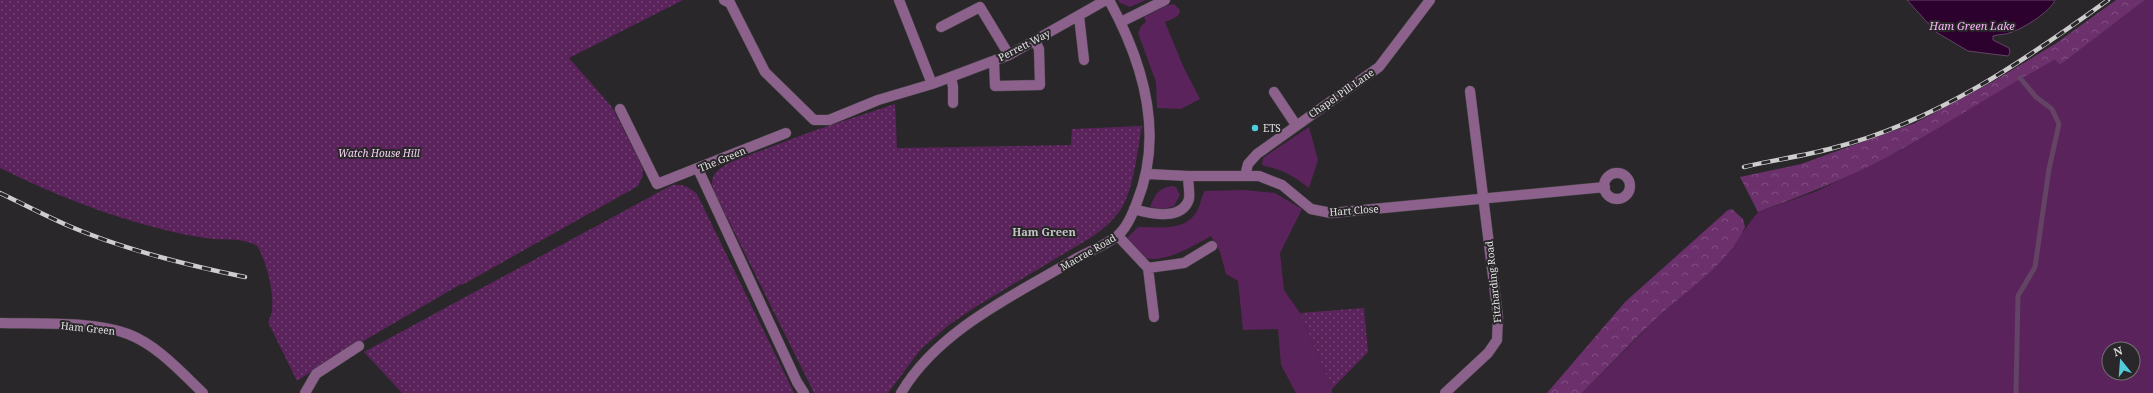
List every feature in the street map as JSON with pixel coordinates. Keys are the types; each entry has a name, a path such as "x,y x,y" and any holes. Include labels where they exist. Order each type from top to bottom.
{"street":[{"name":"Perrett Way","path":"724,0 730,3 765,72 814,120 829,120 878,100 935,83 1009,55 1108,0"},
{"path":"899,0 935,83"},
{"name":"Macrae Road","path":"901,393 909,380 946,342 982,315 1118,236 1134,209 1148,174 1148,105 1145,86 1129,38 1108,0"},
{"path":"1121,22 1165,0"},
{"name":"Chapel Pill Lane","path":"1245,176 1248,164 1257,154 1379,67 1430,0"},
{"path":"941,27 980,7 1009,55"},
{"path":"1079,16 1084,60"},
{"path":"994,61 995,86 1040,85 1039,50 1035,41"},
{"path":"951,77 953,87 953,103"},
{"path":"1470,91 1482,198"},
{"path":"1274,92 1296,125"},
{"name":"The Green","path":"620,109 658,184 786,133"},
{"path":"698,169 797,382 804,393"},
{"name":"Hart Close","path":"1148,174 1188,176 1259,176 1270,179 1282,185 1312,209 1331,213 1605,187"},
{"path":"1134,209 1157,214 1175,212 1184,206 1188,199 1188,176"},
{"name":"Fitzharding Road","path":"1445,393 1488,353 1497,340 1498,317 1482,198"},
{"path":"1118,236 1148,268 1154,317"},
{"path":"1148,268 1184,262 1212,246"},
{"name":"Ham Green","path":"0,323 110,328 130,335 170,362 203,393"},
{"path":"304,393 316,374 359,346"}],"green space":[{"name":"Watch House Hill","path":"0,0 683,0 569,58 612,107 642,166 643,175 638,186 462,285 461,284 297,381 268,322 271,315 272,295 268,272 257,246 252,243 241,241 213,239 183,234 122,218 61,196 0,168"},
{"path":"1118,0 1146,0 1130,7 1120,3"},
{"path":"2116,0 2145,0 2060,65 2055,60 2016,81 1921,138 1849,176 1758,212 1740,177 1801,164 1915,123 1992,82 2055,44"},
{"path":"2145,0 2153,0 2153,393 1582,393 1658,317 1717,265 1758,212 1817,191 1901,150 2019,78 2055,60 2060,65"},
{"path":"1174,4 1180,10 1180,13 1175,18 1165,22 1183,66 1200,99 1181,109 1157,108 1156,82 1138,33 1141,26 1146,22 1144,17 1165,6"},
{"path":"895,104 897,148 1071,145 1072,129 1142,126 1132,183 1124,204 1119,212 1105,227 1095,235 977,306 949,325 921,349 888,393 814,393 714,191 712,186 713,177 718,170 731,162 813,131"},
{"path":"1309,127 1318,160 1309,188 1288,174 1262,164 1263,158"},
{"path":"672,185 686,186 697,194 794,393 402,393 364,352"},
{"path":"1172,186 1176,187 1180,195 1174,206 1164,209 1150,207 1160,190"},
{"path":"1244,190 1275,193 1302,209 1280,253 1284,290 1300,313 1332,389 1332,393 1296,393 1281,365 1278,329 1243,330 1238,281 1226,274 1220,252 1211,236 1176,254 1156,259 1140,255 1125,240 1138,227 1170,227 1185,223 1192,218 1197,211 1205,191"},
{"path":"1732,209 1743,219 1745,227 1728,253 1706,276 1648,326 1582,393 1547,393 1625,302 1728,210"},
{"path":"1364,308 1368,352 1332,389 1300,313"}],"water":[{"name":"Ham Green Lake","path":"1907,0 2055,0 2043,14 2023,27 2010,33 1993,36 1993,40 2009,48 2010,53 2008,56 1968,51 1936,32"}],"waterway":[{"path":"2016,393 2018,296 2035,267 2049,169 2059,124 2052,109 2036,97 2020,78"}],"railway":[{"path":"1744,167 1833,148 1871,137 1943,106 2011,67 2108,0"},
{"path":"0,193 90,235 134,250 178,262 245,277"}],"place":[{"name":"ETS","path":"1255,128"}],"district":[{"name":"Ham Green","path":"1044,231"}]}
